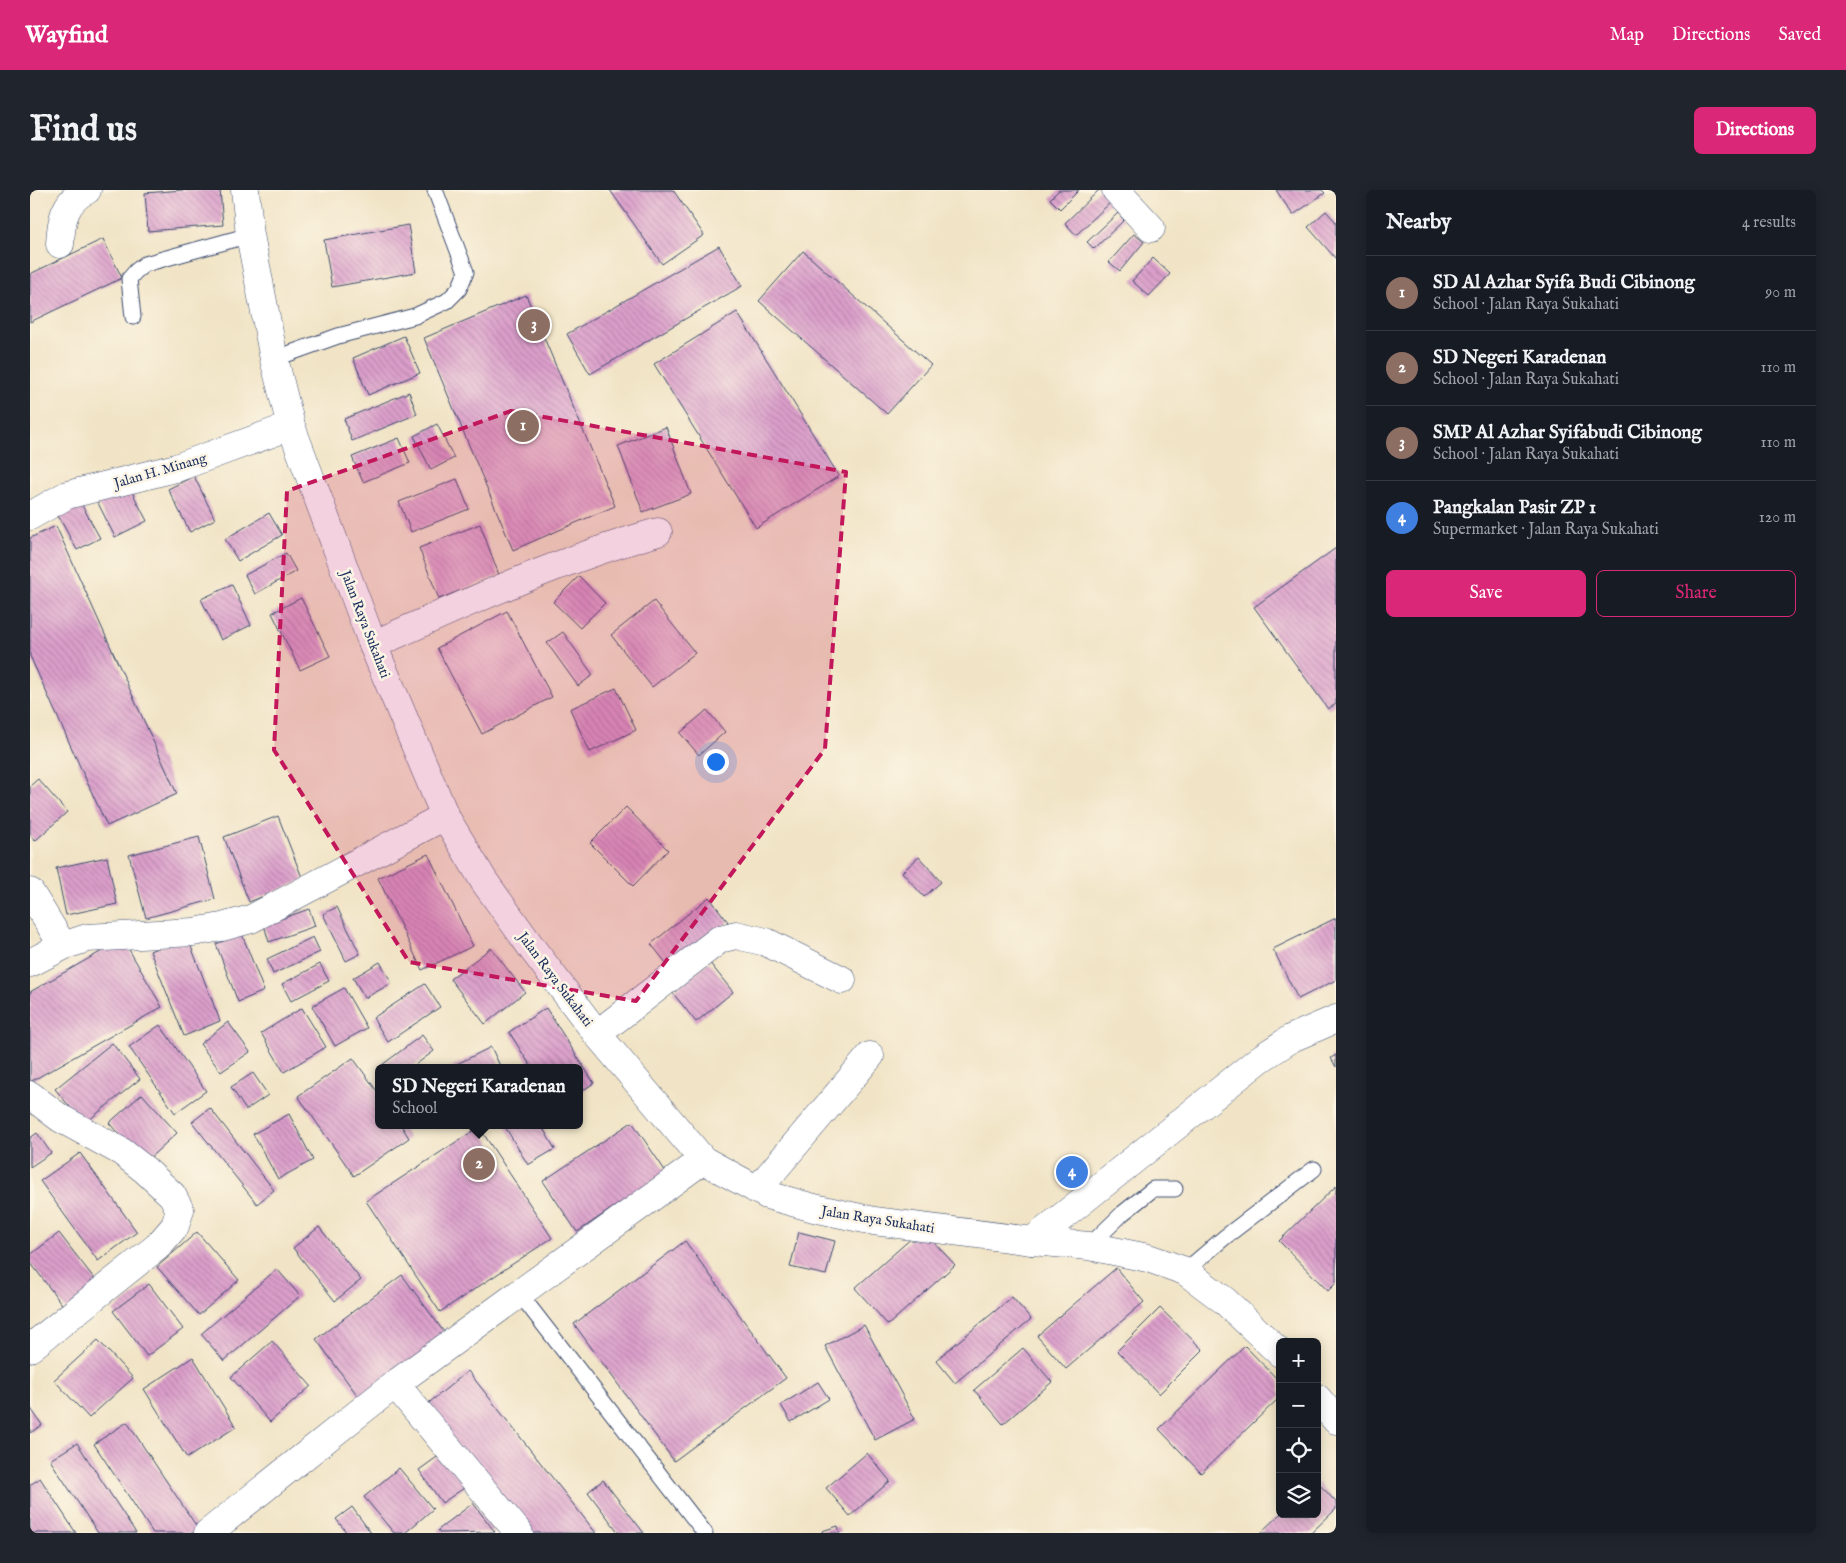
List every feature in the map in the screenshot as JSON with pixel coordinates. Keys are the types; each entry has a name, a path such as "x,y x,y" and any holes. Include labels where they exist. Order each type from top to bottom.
{"street":[{"path":"60,244 61,221 67,209 80,193 87,190"},
{"name":"Jalan Raya Sukahati","path":"245,190 250,235 274,359 291,426 373,645 445,816 484,881 597,1034 703,1160 767,1195 814,1208 874,1221 1032,1241 1089,1246 1148,1258 1185,1271 1225,1301 1276,1349"},
{"path":"1116,190 1151,228"},
{"name":"Jalan H. Minang","path":"30,516 67,496 176,468 291,426"},
{"path":"373,645 484,595 565,562 608,546 658,532"},
{"path":"30,963 63,946 87,938 194,932 251,919 445,816"},
{"path":"30,892 63,946"},
{"path":"597,1034 720,939 736,935 766,942 842,980"},
{"path":"1032,1241 1260,1059 1292,1038 1336,1019"},
{"path":"757,1190 870,1056"},
{"path":"30,1095 60,1118 122,1152 172,1195 180,1210 175,1226 158,1246 30,1348"},
{"path":"208,1533 395,1384 703,1160"},
{"path":"395,1384 517,1532"},
{"path":"1321,1403 1336,1420"}],"lane":[{"path":"274,359 338,336 415,316 447,301 459,289 466,272 435,190"},
{"path":"133,317 129,279 136,270 145,264 250,235"},
{"path":"1185,1271 1225,1237 1314,1169"},
{"path":"1089,1246 1123,1213 1153,1189 1175,1189"},
{"path":"519,1293 705,1533"}],"highlighted area":[{"path":"511,411 846,472 825,749 636,1001 409,962 274,750 287,491"}],"building":[{"path":"220,190 223,225 148,231 145,193"},
{"path":"610,190 673,190 704,235 662,264"},
{"path":"1059,190 1079,190 1060,209 1050,199"},
{"path":"1099,190 1102,190 1112,201 1076,235 1065,223"},
{"path":"1276,190 1322,190 1325,193 1293,215"},
{"path":"1326,211 1336,222 1336,259 1308,227"},
{"path":"1118,213 1124,220 1094,249 1087,242"},
{"path":"408,225 416,272 332,287 324,240"},
{"path":"1134,234 1144,242 1120,271 1109,262"},
{"path":"103,239 122,278 30,322 30,274"},
{"path":"719,246 742,286 590,374 567,334"},
{"path":"803,251 931,365 887,414 759,301"},
{"path":"1153,258 1170,274 1149,296 1132,281"},
{"path":"526,295 615,506 513,550 424,338"},
{"path":"737,312 839,476 756,528 654,364"},
{"path":"404,336 420,373 368,395 353,358"},
{"path":"409,392 417,414 352,441 344,419"},
{"path":"437,424 454,458 431,470 414,436"},
{"path":"666,427 691,494 643,512 618,446"},
{"path":"399,438 410,463 363,482 352,457"},
{"path":"194,476 215,519 190,532 168,489"},
{"path":"457,479 469,509 411,532 399,502"},
{"path":"129,486 147,521 115,537 97,501"},
{"path":"79,500 100,538 77,550 56,512"},
{"path":"269,513 282,535 238,561 225,539"},
{"path":"480,524 499,575 439,599 419,548"},
{"path":"56,526 177,794 107,826 30,656 30,538"},
{"path":"1336,548 1336,704 1328,709 1254,607"},
{"path":"286,553 296,571 255,594 245,575"},
{"path":"579,576 605,603 580,628 553,602"},
{"path":"232,585 251,625 221,640 201,599"},
{"path":"301,598 330,656 300,670 272,613"},
{"path":"654,601 695,653 652,687 611,635"},
{"path":"507,611 552,697 482,734 437,648"},
{"path":"563,632 593,675 578,686 547,643"},
{"path":"616,688 636,730 590,752 570,709"},
{"path":"707,710 725,732 699,755 680,733"},
{"path":"38,779 67,812 35,841 30,835 30,786"},
{"path":"626,807 668,850 633,886 590,843"},
{"path":"278,816 303,880 249,902 224,837"},
{"path":"199,837 215,899 146,918 129,855"},
{"path":"428,854 473,946 422,970 378,878"},
{"path":"107,857 117,904 66,915 56,868"},
{"path":"919,857 941,882 924,897 902,872"},
{"path":"709,897 728,922 671,969 651,944"},
{"path":"337,907 360,954 346,961 323,914"},
{"path":"309,909 315,926 269,942 264,925"},
{"path":"1336,918 1336,980 1298,999 1273,949"},
{"path":"242,934 264,991 238,1002 216,944"},
{"path":"187,936 220,1021 184,1036 150,951"},
{"path":"313,937 320,952 273,974 267,959"},
{"path":"123,939 162,1007 30,1082 30,992"},
{"path":"491,948 525,992 485,1024 450,979"},
{"path":"380,962 392,983 365,998 353,978"},
{"path":"709,962 733,992 696,1022 672,992"},
{"path":"320,964 329,981 291,1001 282,984"},
{"path":"425,984 440,1007 388,1042 373,1018"},
{"path":"344,988 367,1028 335,1046 312,1006"},
{"path":"302,1008 326,1047 284,1072 261,1033"},
{"path":"546,1008 582,1064 529,1064 509,1032"},
{"path":"228,1022 250,1052 221,1072 200,1044"},
{"path":"160,1025 206,1091 175,1113 129,1047"},
{"path":"422,1035 434,1051 416,1064 383,1064"},
{"path":"112,1043 140,1079 84,1124 55,1089"},
{"path":"491,1047 499,1064 457,1064"},
{"path":"1336,1055 1336,1067 1331,1058"},
{"path":"353,1058 375,1088 375,1129 403,1129 409,1138 354,1176 298,1096"},
{"path":"583,1066 594,1083 583,1090"},
{"path":"253,1073 268,1095 246,1110 231,1087"},
{"path":"142,1094 177,1133 144,1163 109,1123"},
{"path":"210,1108 274,1190 257,1204 192,1122"},
{"path":"289,1114 313,1160 278,1179 253,1134"},
{"path":"632,1122 666,1172 577,1232 543,1181"},
{"path":"476,1129 480,1129 552,1238 440,1312 366,1201"},
{"path":"506,1129 543,1129 555,1149 528,1165"},
{"path":"37,1133 51,1153 30,1167 30,1138"},
{"path":"80,1153 137,1232 98,1261 40,1181"},
{"path":"1336,1186 1336,1283 1328,1291 1279,1241"},
{"path":"319,1227 361,1280 335,1301 293,1248"},
{"path":"922,1229 955,1265 888,1325 855,1288"},
{"path":"197,1232 239,1280 199,1315 157,1267"},
{"path":"799,1232 835,1241 826,1275 790,1267"},
{"path":"59,1233 100,1286 67,1311 30,1262 30,1255"},
{"path":"685,1241 786,1378 674,1461 574,1324"},
{"path":"1116,1268 1144,1302 1066,1369 1037,1336"},
{"path":"277,1269 300,1296 224,1361 201,1334"},
{"path":"402,1275 449,1339 363,1403 316,1339"},
{"path":"149,1284 183,1329 147,1356 113,1311"},
{"path":"1012,1297 1031,1319 955,1383 936,1360"},
{"path":"1160,1308 1203,1350 1159,1394 1117,1351"},
{"path":"864,1325 915,1419 875,1440 825,1346"},
{"path":"98,1340 133,1378 89,1418 54,1380"},
{"path":"272,1341 311,1386 270,1422 231,1377"},
{"path":"1245,1346 1276,1378 1276,1401 1201,1473 1159,1429"},
{"path":"1023,1348 1052,1382 1003,1424 974,1390"},
{"path":"193,1357 236,1427 187,1458 144,1389"},
{"path":"468,1371 596,1533 525,1533 425,1406"},
{"path":"818,1382 829,1399 791,1422 781,1405"},
{"path":"30,1407 42,1425 30,1433"},
{"path":"127,1422 199,1530 195,1533 153,1533 94,1444"},
{"path":"77,1443 136,1533 98,1533 50,1460"},
{"path":"444,1452 467,1486 442,1503 419,1470"},
{"path":"867,1453 890,1481 850,1516 826,1488"},
{"path":"399,1468 433,1509 405,1533 394,1533 364,1497"},
{"path":"40,1478 76,1533 30,1533 30,1485"},
{"path":"603,1480 644,1533 619,1533 588,1492"},
{"path":"1321,1486 1336,1502 1336,1509 1311,1533 1260,1533 1276,1518 1321,1518"},
{"path":"473,1503 495,1532 440,1533 438,1530"},
{"path":"352,1507 371,1533 347,1533 336,1519"},
{"path":"838,1526 840,1533 822,1533 822,1531"}],"place":[{"name":"SMP Al Azhar Syifabudi Cibinong","path":"534,325"},
{"name":"SD Al Azhar Syifa Budi Cibinong","path":"523,426"},
{"name":"SD Negeri Karadenan","path":"479,1164"},
{"name":"Pangkalan Pasir ZP 1","path":"1072,1172"}]}
